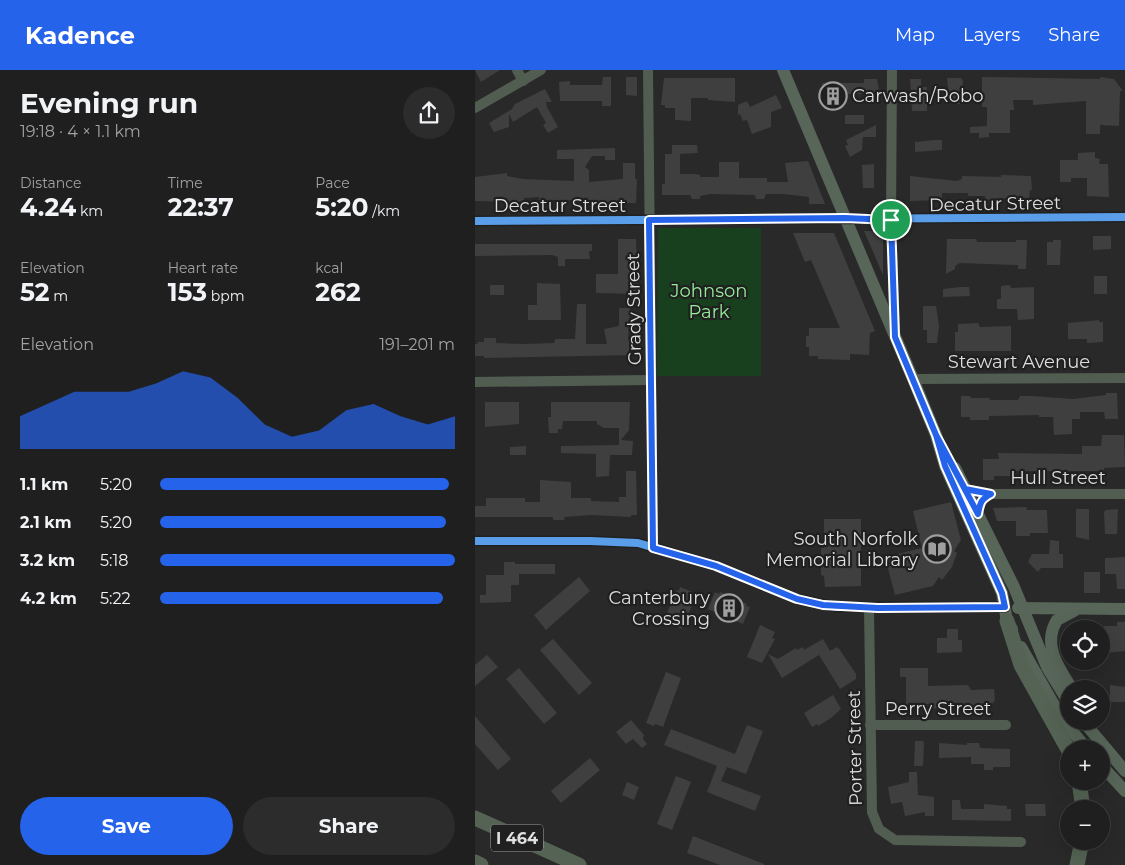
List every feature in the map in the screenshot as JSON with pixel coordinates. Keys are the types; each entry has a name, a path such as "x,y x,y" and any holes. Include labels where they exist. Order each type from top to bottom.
{"highway":[{"path":"1006,614 1021,665 1063,740"},
{"name":"I 464","path":"475,818 579,865"},
{"path":"1077,865 1080,850"},
{"name":"I 464","path":"475,862 481,865"}],"main road":[{"path":"783,70 913,378 936,435 945,466 1002,593 1006,614 1043,690 1062,719 1080,740"},
{"path":"936,435 978,514 1023,608 1047,667 1060,688"},
{"path":"1006,614 1023,608 1125,609"},
{"path":"1067,680 1058,666 1050,641 1057,620 1076,610"},
{"path":"1091,730 1125,771"},
{"path":"1100,730 1112,746 1125,771"},
{"path":"1110,775 1125,791"}],"street":[{"path":"517,70 523,80"},
{"path":"475,108 541,70"},
{"name":"Grady Street","path":"648,70 653,548"},
{"path":"893,70 891,220 895,337"},
{"name":"Decatur Street","path":"475,222 1125,217"},
{"name":"Stewart Avenue","path":"913,378 1125,378"},
{"path":"475,382 651,380"},
{"name":"Hull Street","path":"965,489 991,494 1125,494"},
{"name":"Hull Street","path":"978,514 979,504 984,497 991,494"},
{"path":"475,541 590,540 638,543 716,566 797,599 837,607 1006,614"},
{"name":"Porter Street","path":"869,608 872,812 875,824 882,832 895,840 1021,842"},
{"name":"Perry Street","path":"871,725 1006,725"}],"green space":[{"name":"Johnson Park","path":"658,228 761,228 761,376 657,376"}],"building":[{"path":"475,70 500,70 481,82"},
{"path":"603,77 611,77 611,106 602,106 602,101 560,101 559,82 570,81 570,85 602,85"},
{"path":"626,77 637,77 637,96 626,95"},
{"path":"982,77 1100,79 1100,77 1114,79 1123,91 1120,91 1119,126 1100,125 1100,134 1086,134 1086,101 1033,105 1033,100 1013,100 1014,110 1010,110 1010,133 989,133 989,137 979,138 979,133 970,133 970,127 987,126 987,107 982,107"},
{"path":"664,78 735,78 735,102 708,100 708,98 691,98 691,121 675,120 675,108 665,108 665,105 661,105"},
{"path":"947,78 961,78 963,81 962,104 952,104 952,97 949,97"},
{"name":"Carwash/Robo","path":"864,79 877,79 880,96 877,104 866,104 864,94 845,94 845,98 838,98 838,106 823,106 822,83 864,83"},
{"path":"910,79 921,79 921,87 927,87 927,111 912,111"},
{"path":"545,89 552,102 546,102 547,107 558,127 548,133 543,125 546,123 537,107 513,122 509,114 509,127 494,132 489,123 512,109 515,104"},
{"path":"776,95 782,108 771,112 771,127 752,134 747,120 743,121 740,114 738,115 738,105 747,101 750,107"},
{"path":"845,115 864,115 864,124 845,124"},
{"path":"876,125 876,137 863,137 862,150 850,157 845,146 848,145 846,140"},
{"path":"942,140 942,150 915,152 915,142"},
{"path":"672,145 697,145 698,153 680,154 680,174 694,174 700,175 700,177 719,177 719,162 739,162 739,178 767,178 767,182 788,182 785,163 808,161 825,204 809,204 809,197 783,194 766,194 764,199 756,199 755,195 710,194 700,196 700,199 692,199 690,195 662,195 662,184 665,184 665,154 672,154"},
{"path":"615,148 615,160 605,160 605,156 592,156 585,167 589,170 589,182 623,179 623,163 635,163 635,179 637,179 636,203 595,203 595,200 539,200 539,197 524,198 524,202 475,201 475,177 507,173 507,176 523,179 574,181 574,159 557,159 557,150"},
{"path":"1095,152 1095,158 1100,159 1099,164 1108,164 1109,197 1087,196 1087,178 1071,178 1071,182 1060,182 1060,160 1078,160 1078,153"},
{"path":"874,164 874,188 863,188 862,165"},
{"path":"1001,175 1031,176 1032,190 1030,190 1029,200 1018,200 1018,197 985,200 985,196 968,196 968,193 942,193 942,200 910,201 910,176 957,181 962,179 962,176 1001,177"},
{"path":"864,231 883,231 883,275"},
{"path":"793,233 834,233 875,331 870,333 869,355 850,354 850,360 818,359 818,356 809,356 809,347 806,347 806,336 809,336 809,328 840,328 811,260 805,262"},
{"path":"1093,236 1111,236 1111,249 1093,250"},
{"path":"618,239 636,239 638,294 596,293 596,274 618,274"},
{"path":"947,239 976,239 977,242 1016,242 1016,240 1027,240 1026,269 1018,269 1018,265 960,263 955,266 955,269 946,274"},
{"path":"1053,240 1061,240 1060,265 1047,265 1047,242 1053,242"},
{"path":"475,244 592,244 592,251 589,251 590,259 565,259 565,266 558,266 558,257 552,255 475,256"},
{"path":"1094,276 1107,276 1107,294 1094,294"},
{"path":"537,283 560,284 561,320 528,320 528,305 537,305"},
{"path":"490,285 504,285 504,295 490,295"},
{"path":"1010,285 1011,288 1034,287 1034,319 1018,320 1017,309 997,309 997,299 1001,299 1001,286"},
{"path":"969,287 970,296 943,297 943,289"},
{"path":"577,304 586,304 586,344 607,344 604,329 619,326 619,308 630,308 628,340 635,340 635,355 484,358 484,356 475,356 475,344 478,344 477,342 484,342 484,338 496,338 496,343 523,344 554,343 555,339 575,339"},
{"path":"923,306 936,306 939,326 937,343 927,343 927,330 923,330"},
{"path":"1099,320 1099,322 1103,322 1103,342 1087,343 1087,339 1068,339 1068,323"},
{"path":"978,323 980,327 1011,326 1011,351 955,351 955,332 958,332 958,324"},
{"path":"1106,393 1117,393 1118,419 1105,419 1104,412 1080,412 1080,419 1072,419 1072,434 1054,435 1053,417 1039,417 1039,415 989,416 989,420 970,420 970,417 961,417 961,396 989,398 990,400 1018,400 1020,396 1073,399 1106,395"},
{"path":"485,402 519,402 519,424 485,427"},
{"path":"551,402 630,402 629,430 621,440 633,441 632,455 610,455 609,476 596,477 596,454 561,453 561,446 619,445 619,428 604,428 597,424 597,421 563,421 562,429 558,429 558,433 549,433 548,417 551,417"},
{"path":"1102,435 1124,435 1125,467 1104,468 1104,471 1013,471 1012,476 994,476 994,480 983,480 983,459 999,459 998,453 1082,454 1082,446 1101,446"},
{"path":"526,446 526,455 510,455 510,447"},
{"path":"626,471 636,471 637,515 631,515 631,517 591,515 553,520 553,517 475,517 475,506 486,506 486,498 525,498 525,502 540,502 540,480 571,482 571,498 591,498 591,501 619,502 619,497 626,497"},
{"name":"South Norfolk Memorial Library","path":"951,502 961,540 954,551 957,553 952,567 942,580 939,577 933,586 895,595 885,557 922,548 913,511"},
{"path":"1026,507 1027,510 1047,510 1048,533 1030,533 1030,536 1016,536 1016,521 997,521 993,508"},
{"path":"1076,509 1089,509 1089,540 1076,537"},
{"path":"1118,509 1117,534 1105,534 1104,512 1106,510"},
{"path":"824,519 861,519 861,586 825,587 824,576 821,575 821,548 824,548"},
{"path":"1050,540 1059,541 1059,554 1063,554 1063,568 1041,568 1038,572 1028,562 1032,554 1049,554"},
{"path":"1125,557 1125,589 1117,589 1116,574 1105,574 1105,558"},
{"path":"504,562 515,562 515,564 555,564 555,574 519,574 519,585 511,585 511,602 480,603 480,595 486,595 486,575 504,575"},
{"path":"1084,572 1100,572 1100,593 1084,593"},
{"path":"579,577 590,591 546,630 534,615"},
{"path":"680,587 697,594 682,629 665,622 667,618 665,617"},
{"name":"Canterbury Crossing","path":"715,592 719,594 720,592 750,607 743,624 708,609"},
{"path":"1117,622 1125,622 1125,651 1110,652 1110,626 1117,626"},
{"path":"760,625 775,632 772,638 775,639 762,663 747,657"},
{"path":"947,629 958,629 958,640 962,640 962,652 937,653 937,638 947,638"},
{"path":"553,639 592,683 579,695 540,650"},
{"path":"823,639 830,651 837,647 840,650 856,674 856,679 840,689 819,655 782,678 768,654 778,659 796,648 797,650 803,647 804,650"},
{"path":"487,655 498,667 475,686 475,665"},
{"path":"519,668 557,713 544,724 506,679"},
{"path":"900,668 928,668 928,686 968,685 971,690 994,689 995,700 990,707 950,704 950,708 929,708 929,704 914,704 914,708 906,708 906,677 900,677"},
{"path":"666,672 681,678 663,727 655,724 654,726 646,723"},
{"path":"1110,685 1125,687 1125,702 1110,702"},
{"path":"833,695 841,709 831,718 818,726 817,724 812,727 804,713"},
{"path":"475,716 511,759 498,770 475,744"},
{"path":"631,720 644,735 643,739 647,744 642,748 633,739 626,744 616,732"},
{"path":"747,725 763,731 746,774 727,767 721,781 761,796 755,811 707,792 717,766 664,745 671,729 735,754"},
{"path":"915,741 923,741 924,744 923,766 914,766"},
{"path":"939,743 967,745 967,743 979,743 980,748 1010,749 1010,767 993,767 993,770 984,770 984,764 971,764 971,757 939,758"},
{"path":"590,758 600,770 561,803 551,791"},
{"path":"909,772 917,772 918,795 934,797 934,816 925,816 925,812 905,816 902,802 891,804 888,787 909,782"},
{"path":"676,776 691,782 672,830 657,824"},
{"path":"627,782 639,787 634,800 622,795"},
{"path":"952,800 960,800 961,809 984,809 984,804 1007,806 1007,809 1011,809 1011,821 952,820"},
{"path":"1025,804 1045,804 1046,816 1026,816"},
{"path":"693,836 764,865 720,865 687,853"}],"cycle path":[{"path":"475,221 1125,217"},
{"path":"475,541 638,543 716,566 797,599 837,607 1005,607"}],"place":[{"name":"Carwash/Robo","path":"833,96"},
{"name":"South Norfolk Memorial Library","path":"937,549"},
{"name":"Canterbury Crossing","path":"729,608"}],"route":[{"path":"891,220 845,218 649,220 653,548 675,552 736,573 797,599 823,605 878,608 1005,607 1002,593 945,466 936,435 978,514 979,504 984,497 991,494 965,489 936,435 895,337 891,220"}]}
